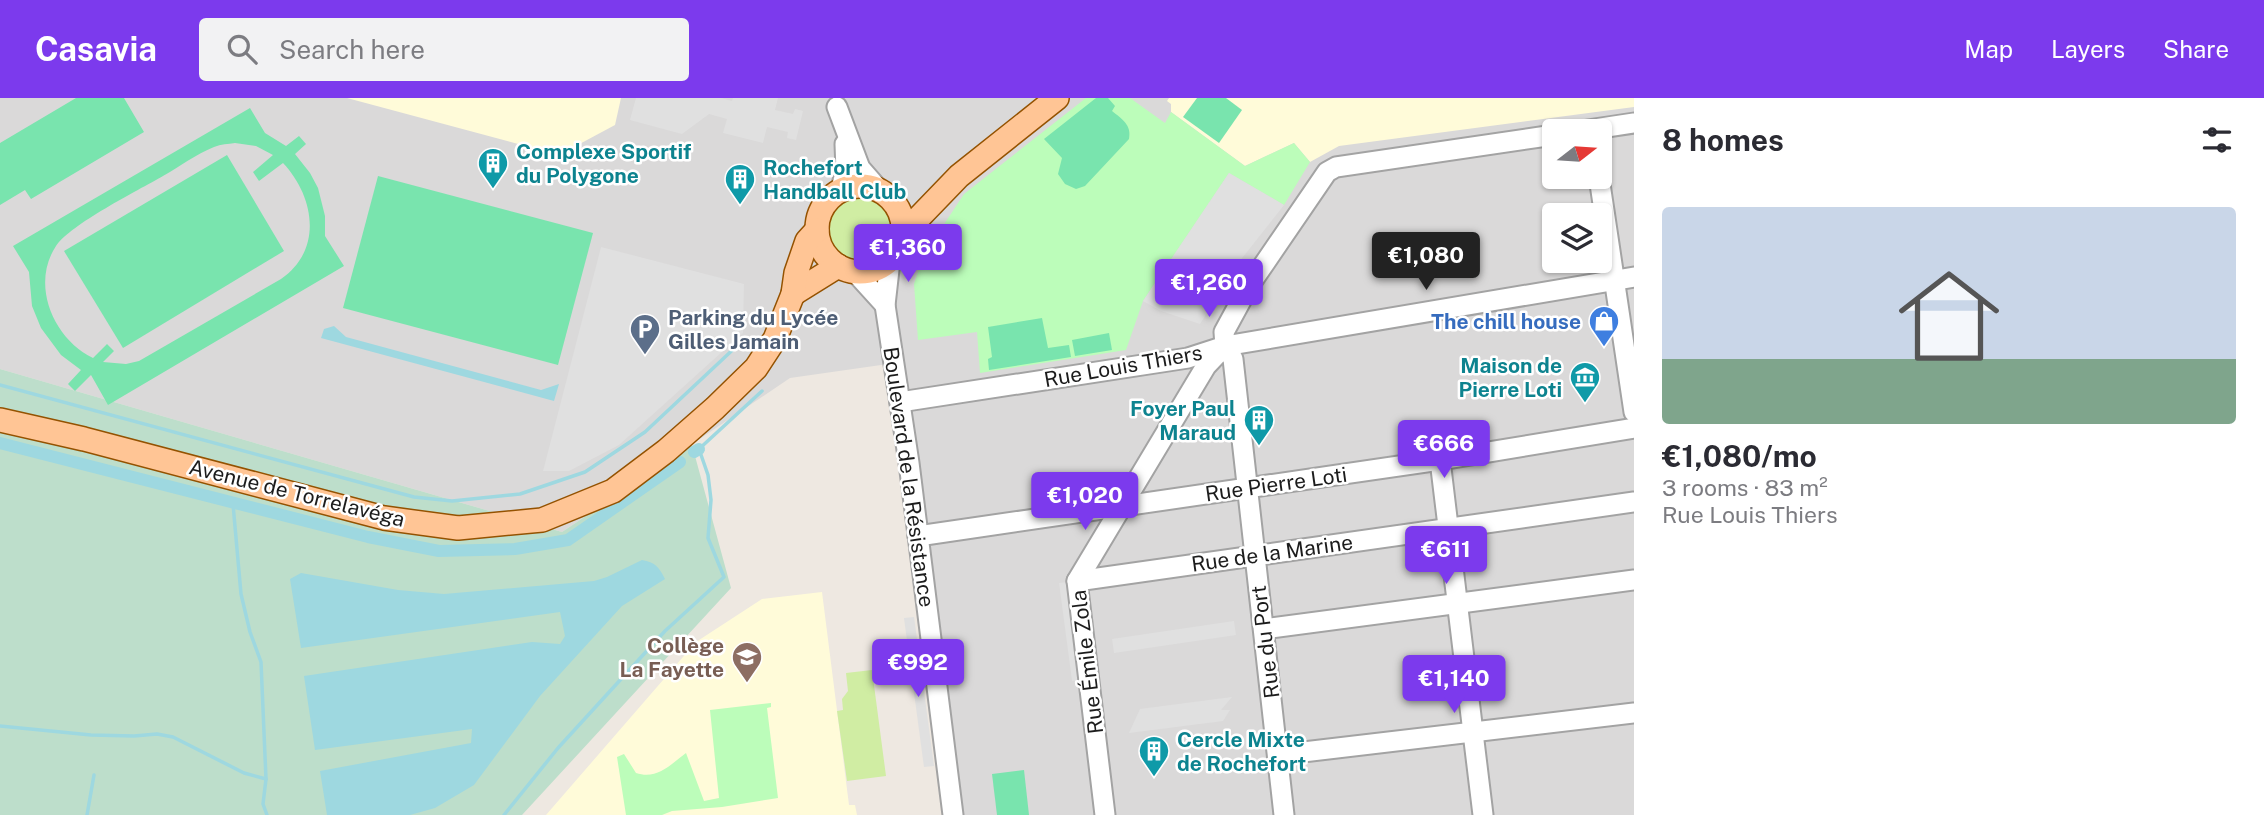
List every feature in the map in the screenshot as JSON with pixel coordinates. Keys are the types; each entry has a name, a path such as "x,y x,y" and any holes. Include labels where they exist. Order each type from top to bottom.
{"main road":[{"path":"903,234 959,176 1057,98"},
{"path":"886,196 903,222 903,234 897,253 890,261 867,272 846,269 827,257 817,230 822,209 840,191 856,186 886,196 914,198 927,194 959,176"},
{"name":"Avenue de Torrelavéga","path":"0,420 84,439 384,518 458,528 542,520 613,491 666,451 757,368 775,339 793,294 796,273 807,241 817,230"},
{"path":"793,294 846,269"},
{"name":"Avenue de Torrelavéga","path":"0,413 84,439"}],"street":[{"path":"836,102 846,154 846,171 840,191"},
{"path":"836,102 860,168 886,196"},
{"path":"1612,127 1634,123"},
{"name":"Rue Émile Zola","path":"1105,815 1077,581 1206,366 1225,346 1224,332 1249,286 1327,172 1336,167 1542,137"},
{"path":"1601,189 1634,412"},
{"name":"Boulevard de la Résistance","path":"890,261 885,305 901,402 953,815"},
{"path":"846,269 885,305"},
{"name":"Rue Louis Thiers","path":"901,402 1188,358 1225,346 1634,277"},
{"name":"Rue du Port","path":"1225,346 1233,359 1284,815"},
{"name":"Rue Pierre Loti","path":"918,536 1440,460 1634,428"},
{"path":"1440,460 1483,815"},
{"name":"Rue de la Marine","path":"1077,581 1634,502"},
{"path":"1264,629 1634,580"},
{"path":"1278,755 1634,713"}],"shaded area":[{"path":"0,98 1634,98 1634,815 953,815 895,363 790,378 562,532 0,369"},
{"path":"347,98 621,98 615,125 559,155"},
{"path":"636,98 721,98 732,101 733,98 778,98 775,110 793,114 795,109 803,111 796,140 787,138 788,132 767,127 763,143 723,133 727,119 709,114 682,134 630,120"},
{"path":"1169,98 1634,98 1634,107 1339,146 1310,162 1294,143 1245,166 1171,112 1171,104 1167,101"},
{"path":"1229,173 1284,205 1239,262 1200,324 1161,311 1143,301"},
{"name":"Parking du Lycée Gilles Jamain","path":"601,247 744,284 743,333 619,445 569,471 543,471"},
{"path":"1077,581 1089,679 1072,681 1059,583"},
{"name":"Collège La Fayette","path":"822,592 849,805 855,805 857,815 546,815 696,642 762,599"},
{"path":"914,617 934,766 924,767 904,618"},
{"path":"1234,621 1236,635 1114,653 1112,639"},
{"path":"1232,697 1221,710 1230,710 1223,721 1129,733 1140,709"}],"green space":[{"path":"76,98 124,98 144,132 31,199 25,190 0,205 0,143"},
{"path":"1086,98 1130,98 1165,123 1171,112 1245,166 1294,143 1310,162 1284,205 1229,173 1143,301 1126,350 980,373 977,332 918,340 914,284 923,256 964,194"},
{"path":"1096,98 1108,98 1115,106 1112,111 1128,126 1129,139 1085,186 1076,189 1065,184 1058,174 1062,158 1044,139"},
{"path":"1197,98 1226,98 1242,110 1219,143 1183,117"},
{"path":"250,108 265,133 286,146 299,136 306,144 295,154 318,188 325,216 325,236 344,266 108,405 91,375 75,391 68,384 81,370 61,355 41,328 32,306 29,272 13,246","holes":["235,143 256,146 273,155 253,172 259,181 283,163 302,191 308,207 309,239 304,253 294,267 281,279 139,361 126,364 103,362 114,351 107,344 93,358 67,338 50,310 45,277 56,246 64,237 90,218 207,150"]},
{"path":"227,155 284,251 123,348 64,251"},
{"path":"378,176 593,233 558,365 343,308"},
{"path":"860,194 874,197 886,205 894,217 897,231 894,245 886,257 874,265 860,268 846,265 834,257 826,245 823,231 826,217 834,205 846,197"},
{"path":"1042,318 1048,348 1069,345 1071,357 989,370 988,359 992,357 988,327"},
{"path":"1109,333 1112,350 1075,356 1072,340"},
{"path":"0,369 562,532 692,445 731,588 522,815 0,815"},
{"path":"872,670 886,776 847,781 837,711 843,710 842,699 848,691 846,673"},
{"path":"771,703 771,707 767,708 778,798 722,807 672,811 662,815 626,815 617,757 624,754 636,773 650,775 663,770 686,753 704,801 719,798 710,710"},
{"path":"1024,770 1029,815 997,815 992,774"}],"water":[{"path":"334,326 346,337 541,390 559,384 554,401 321,338 324,329"},
{"path":"642,560 656,566 665,579 622,606 540,696 474,785 435,808 410,815 327,815 320,771 471,743 472,729 315,750 304,676 532,642 560,644 565,636 560,612 301,648 290,579 301,573 398,590 444,594 594,581"}],"waterway":[{"path":"0,385 414,497 452,501 520,494 585,472 645,432 740,343"},
{"path":"504,815 558,748 665,631 724,577 708,538 711,500 708,475 699,449 762,391"},
{"path":"0,443 368,537 439,551 515,549 568,540 680,462"},
{"path":"694,452 699,449"},
{"path":"233,504 241,594 261,662 266,779 263,804 267,815"},
{"path":"0,726 91,735 157,734 173,737 244,773 266,779"},
{"path":"87,815 94,775"}],"place":[{"name":"Complexe Sportif du Polygone","path":"493,190"},
{"name":"Rochefort Handball Club","path":"740,206"},
{"name":"The chill house","path":"1604,348"},
{"name":"Parking du Lycée Gilles Jamain","path":"645,356"},
{"name":"Maison de Pierre Loti","path":"1585,404"},
{"name":"Foyer Paul Maraud","path":"1259,447"},
{"name":"Collège La Fayette","path":"747,684"},
{"name":"Cercle Mixte de Rochefort","path":"1154,778"}]}
